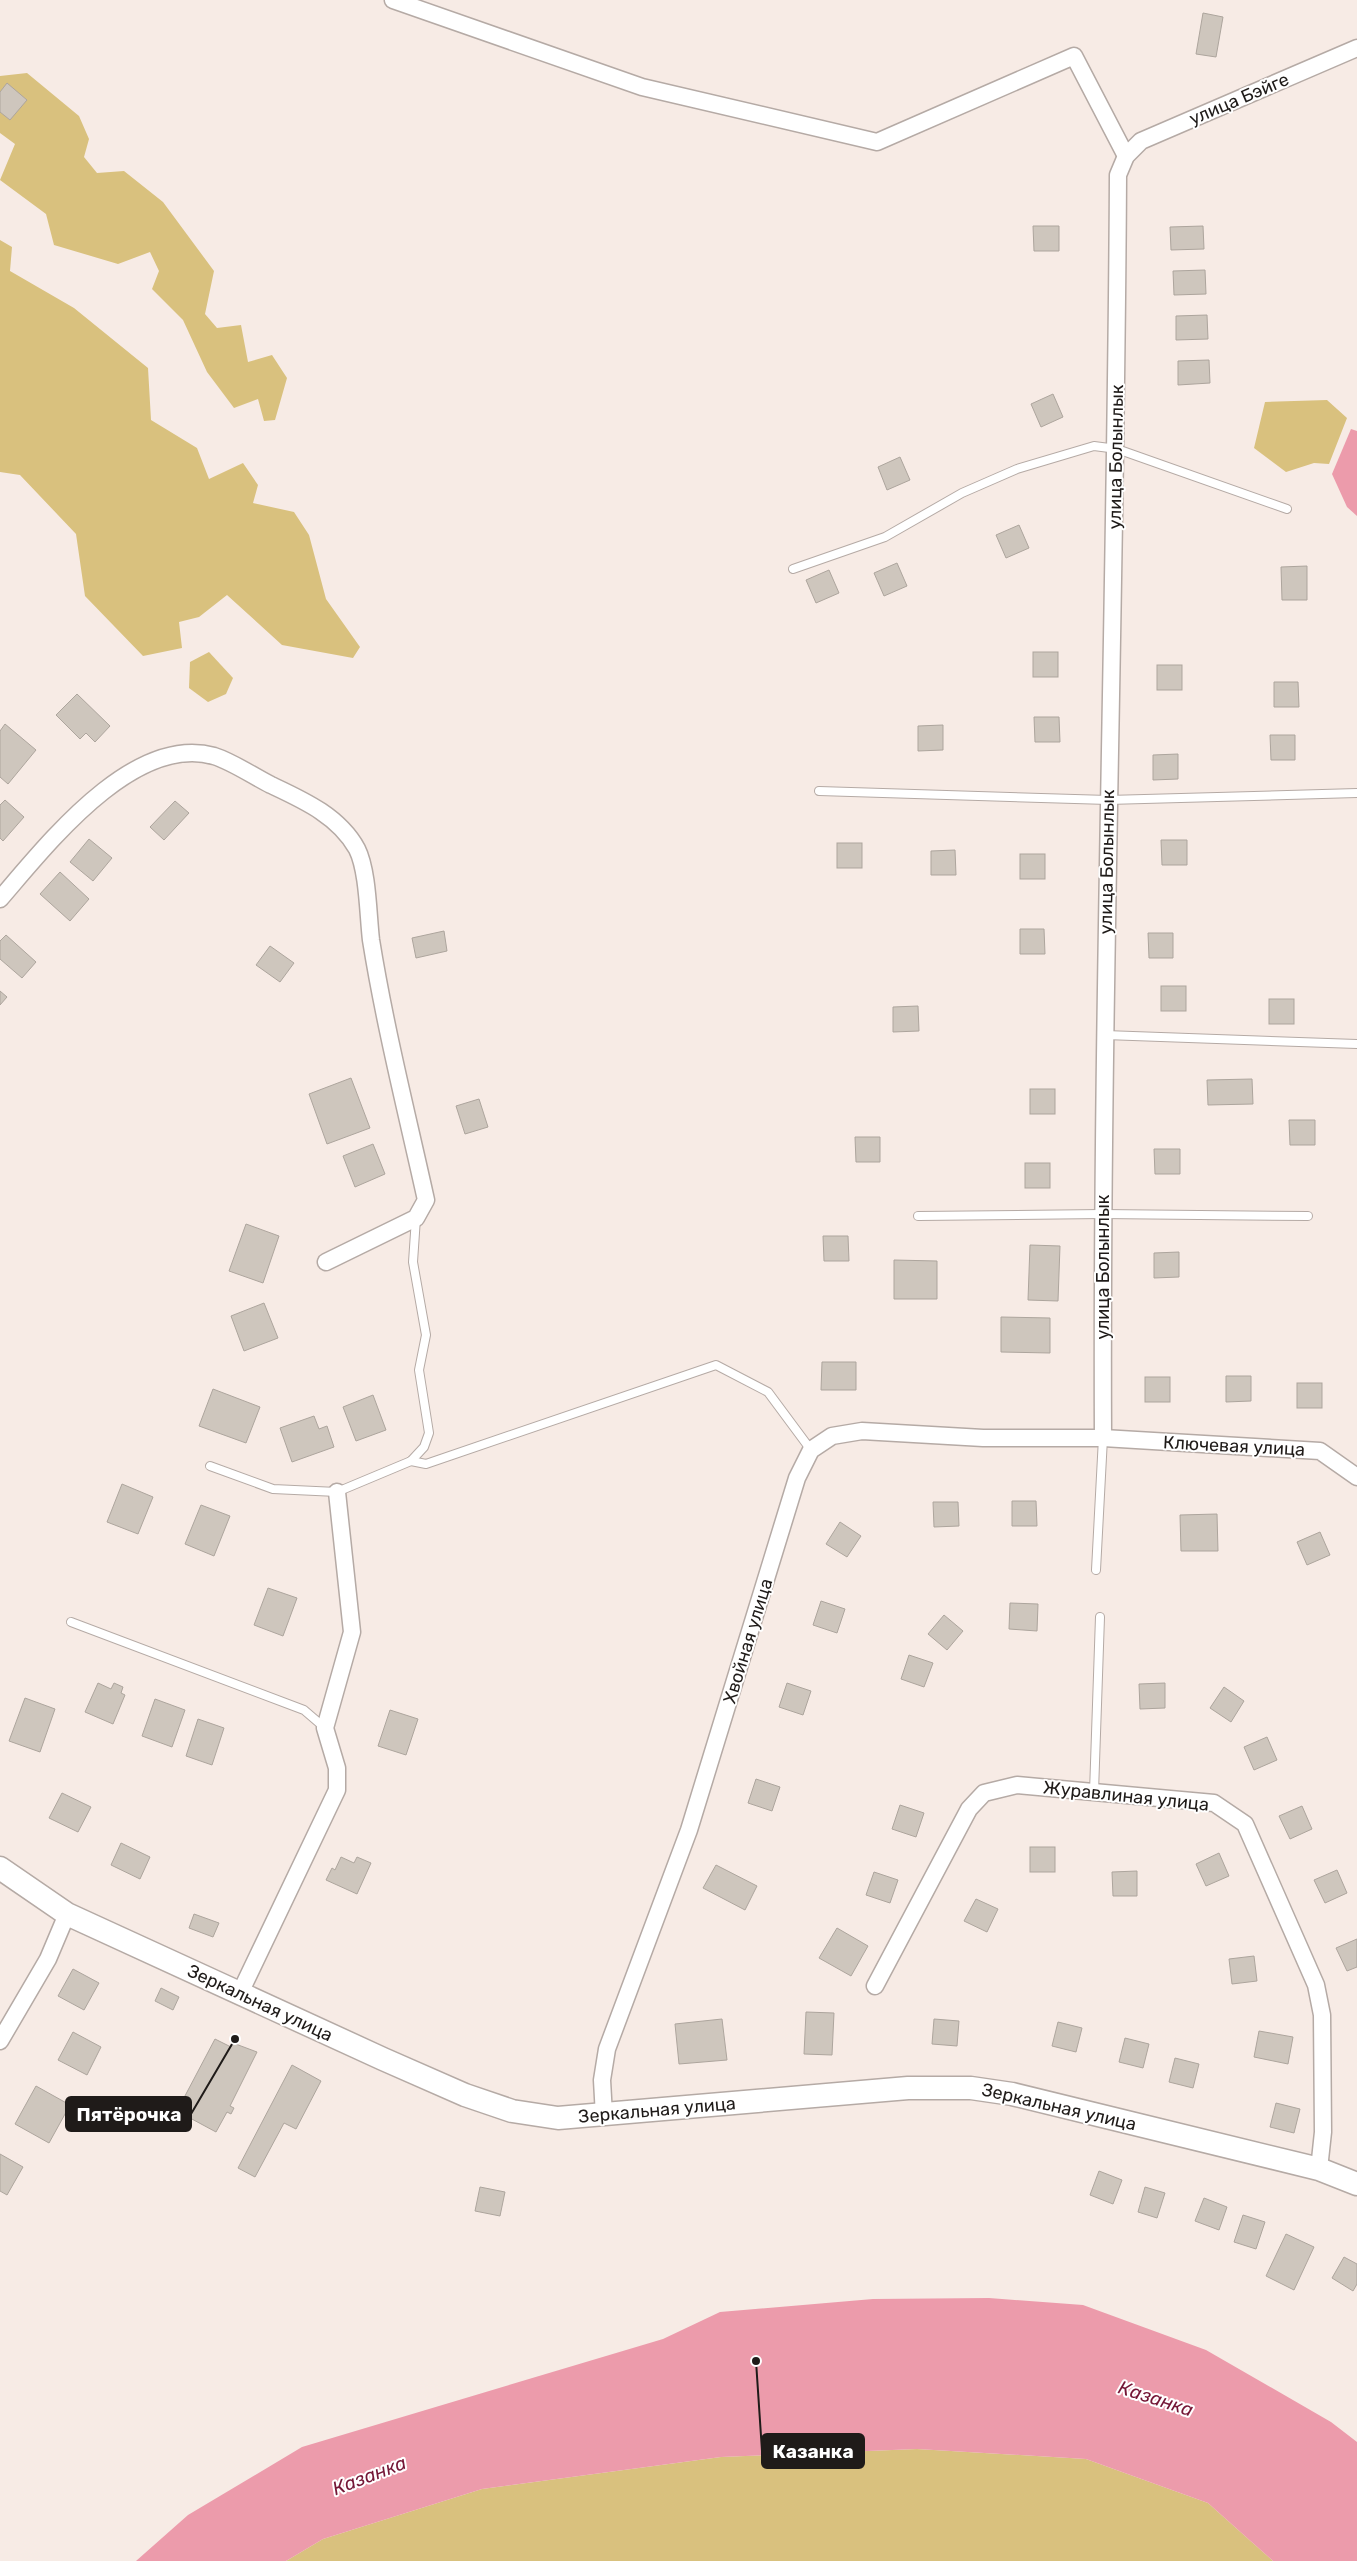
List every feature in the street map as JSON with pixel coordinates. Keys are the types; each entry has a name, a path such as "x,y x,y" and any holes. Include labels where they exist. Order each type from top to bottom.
{"street":[{"path":"393,0 642,87 877,142 1074,56 1126,156"},
{"name":"улица Бэйге","path":"1126,156 1141,141 1357,48"},
{"name":"улица Болынлык","path":"1103,1438 1102,1214 1108,800 1117,450 1118,175 1126,156"},
{"path":"0,899 42,850 100,792 150,762 187,753 214,756 316,807 341,829 357,850 367,892 371,939 386,1022 426,1200 416,1218 326,1262"},
{"path":"810,1450 832,1436 862,1430 982,1438 1103,1438"},
{"name":"Ключевая улица","path":"1103,1438 1320,1451 1357,1477"},
{"name":"Хвойная улица","path":"604,2116 602,2080 607,2049 690,1830 797,1478 810,1450"},
{"path":"240,1993 338,1790 337,1768 325,1728 352,1632 337,1492"},
{"name":"Журавлиная улица","path":"874,1986 969,1809 984,1793 1017,1785 1214,1803 1245,1824 1316,1985 1322,2015 1323,2132 1319,2169"},
{"name":"Зеркальная улица","path":"0,1868 67,1914 456,2091 512,2111 558,2118 604,2116 908,2088 971,2088 1012,2094 1319,2169 1357,2184"},
{"path":"0,2041 48,1959 67,1914"}],"lane":[{"path":"794,569 885,537 962,492 1017,469 1094,446 1117,450 1287,509"},
{"path":"819,792 1108,800 1357,793"},
{"path":"1105,1035 1357,1044"},
{"path":"918,1216 1102,1214 1308,1216"},
{"path":"210,1466 273,1489 337,1492 411,1461 424,1447 429,1433 419,1370 426,1334 413,1262 416,1218"},
{"path":"411,1461 426,1464 716,1365 768,1392 810,1450"},
{"name":"улица Болынлык","path":"1096,1570 1103,1438"},
{"path":"1094,1792 1100,1617"},
{"path":"71,1622 304,1710 325,1728"}],"shaded area":[{"path":"27,73 79,116 89,139 84,157 97,173 124,171 163,202 214,271 205,314 217,328 241,325 248,362 272,355 287,378 275,420 264,421 258,399 234,408 207,372 183,320 152,289 159,271 150,252 118,264 54,245 46,214 0,180 15,144 0,133 0,76"},
{"path":"0,240 12,247 10,271 74,308 148,368 151,420 197,448 209,479 243,463 258,485 253,503 294,512 309,535 326,599 360,647 353,658 282,645 227,595 199,617 179,622 182,648 143,656 85,596 76,534 20,475 0,472"},
{"path":"1327,400 1347,418 1329,464 1314,463 1286,472 1254,448 1265,402"},
{"path":"209,652 233,678 226,694 208,702 189,688 190,662"},
{"path":"917,2449 1086,2459 1208,2503 1273,2561 286,2561 323,2539 482,2489 721,2457"}],"water":[{"path":"1351,429 1357,431 1357,516 1347,507 1332,474"},
{"path":"989,2298 1083,2305 1206,2350 1331,2422 1357,2442 1357,2561 1273,2561 1208,2503 1086,2459 917,2449 721,2457 482,2489 323,2539 286,2561 136,2561 188,2515 302,2447 663,2339 720,2312 873,2299"}],"building":[{"path":"1203,13 1223,17 1216,57 1196,54"},
{"path":"7,83 27,100 10,120 0,112 0,92"},
{"path":"1033,226 1059,226 1059,251 1034,251"},
{"path":"1203,226 1204,249 1171,250 1170,227"},
{"path":"1205,270 1206,294 1174,295 1173,271"},
{"path":"1207,315 1208,339 1176,340 1176,316"},
{"path":"1209,360 1210,383 1178,385 1178,361"},
{"path":"1053,394 1063,417 1041,427 1031,404"},
{"path":"900,457 910,480 887,490 878,467"},
{"path":"1019,525 1029,548 1006,558 996,535"},
{"path":"897,563 907,586 884,596 874,573"},
{"path":"1307,566 1307,600 1282,600 1281,567"},
{"path":"829,570 839,593 816,603 806,580"},
{"path":"1033,652 1058,652 1058,677 1033,677"},
{"path":"1157,665 1182,665 1182,690 1157,690"},
{"path":"1274,682 1298,682 1299,707 1274,707"},
{"path":"77,694 110,726 95,742 86,733 80,739 56,715"},
{"path":"1034,717 1059,717 1060,742 1035,742"},
{"path":"5,724 36,750 8,784 0,777 0,731"},
{"path":"943,725 943,750 918,751 918,726"},
{"path":"1270,735 1295,735 1295,760 1271,760"},
{"path":"1178,754 1178,779 1153,780 1153,755"},
{"path":"5,800 24,817 3,841 0,838 0,805"},
{"path":"175,801 189,813 164,840 150,827"},
{"path":"89,839 112,858 93,881 70,862"},
{"path":"1161,840 1187,840 1187,865 1162,865"},
{"path":"837,843 862,843 862,868 837,868"},
{"path":"955,850 956,875 931,875 931,851"},
{"path":"1020,854 1045,854 1045,879 1020,879"},
{"path":"60,872 89,899 70,921 40,894"},
{"path":"1020,929 1044,929 1045,954 1020,954"},
{"path":"444,931 447,951 416,958 412,938"},
{"path":"1148,933 1173,933 1173,958 1149,958"},
{"path":"6,935 36,962 22,978 0,959 0,941"},
{"path":"270,946 294,963 280,982 256,965"},
{"path":"1161,986 1186,986 1186,1011 1161,1011"},
{"path":"0,991 7,997 0,1005"},
{"path":"1269,999 1294,999 1294,1024 1269,1024"},
{"path":"918,1006 919,1031 893,1032 893,1007"},
{"path":"351,1078 370,1128 327,1144 309,1094"},
{"path":"1252,1079 1253,1104 1208,1105 1207,1080"},
{"path":"1030,1089 1055,1089 1055,1114 1030,1114"},
{"path":"479,1099 488,1127 465,1134 456,1106"},
{"path":"1289,1120 1315,1120 1315,1145 1290,1145"},
{"path":"855,1137 880,1137 880,1162 856,1162"},
{"path":"373,1144 385,1174 355,1187 343,1156"},
{"path":"1154,1149 1180,1149 1180,1174 1155,1174"},
{"path":"1025,1163 1050,1163 1050,1188 1025,1188"},
{"path":"246,1224 279,1236 263,1283 229,1271"},
{"path":"823,1236 848,1236 849,1261 824,1261"},
{"path":"1030,1245 1060,1246 1058,1301 1028,1300"},
{"path":"1179,1252 1179,1277 1154,1278 1154,1253"},
{"path":"894,1260 937,1261 937,1299 894,1299"},
{"path":"264,1303 278,1338 244,1351 231,1316"},
{"path":"1001,1317 1050,1318 1050,1353 1001,1352"},
{"path":"822,1362 856,1362 856,1390 821,1390"},
{"path":"1226,1376 1251,1376 1251,1401 1226,1402"},
{"path":"1145,1377 1170,1377 1170,1402 1145,1402"},
{"path":"1297,1383 1322,1383 1322,1408 1297,1408"},
{"path":"213,1389 260,1407 246,1443 199,1426"},
{"path":"373,1395 386,1430 356,1441 343,1407"},
{"path":"314,1416 319,1429 327,1426 334,1447 292,1462 280,1428"},
{"path":"122,1484 153,1497 138,1534 107,1522"},
{"path":"1012,1501 1036,1501 1037,1526 1012,1526"},
{"path":"933,1502 958,1502 959,1526 934,1527"},
{"path":"201,1505 230,1516 214,1556 185,1544"},
{"path":"1217,1514 1218,1551 1181,1551 1180,1515"},
{"path":"840,1522 861,1536 847,1557 826,1544"},
{"path":"1320,1532 1330,1555 1307,1565 1297,1542"},
{"path":"268,1588 297,1598 283,1636 254,1625"},
{"path":"821,1601 845,1609 837,1633 813,1625"},
{"path":"1010,1603 1038,1604 1037,1631 1009,1629"},
{"path":"944,1615 963,1631 947,1650 928,1634"},
{"path":"909,1655 933,1663 924,1687 901,1679"},
{"path":"98,1683 111,1689 114,1683 123,1687 121,1693 125,1695 113,1724 85,1712"},
{"path":"787,1683 811,1691 803,1715 779,1707"},
{"path":"1165,1683 1165,1708 1140,1709 1139,1684"},
{"path":"1224,1687 1244,1701 1231,1722 1210,1708"},
{"path":"25,1698 55,1709 40,1752 9,1741"},
{"path":"155,1699 185,1710 172,1747 142,1736"},
{"path":"390,1710 418,1719 406,1755 378,1746"},
{"path":"198,1719 224,1728 212,1765 186,1756"},
{"path":"1267,1737 1277,1760 1254,1770 1244,1747"},
{"path":"756,1779 780,1787 772,1811 748,1803"},
{"path":"62,1793 91,1807 78,1832 49,1818"},
{"path":"900,1805 924,1813 916,1837 892,1829"},
{"path":"1302,1806 1312,1829 1290,1839 1279,1816"},
{"path":"121,1843 150,1857 140,1879 111,1865"},
{"path":"1030,1847 1055,1847 1055,1872 1030,1872"},
{"path":"1219,1853 1229,1876 1206,1886 1196,1864"},
{"path":"341,1857 354,1863 357,1857 371,1863 357,1894 326,1880 332,1868 335,1870"},
{"path":"716,1865 757,1886 745,1910 703,1888"},
{"path":"1337,1870 1347,1893 1325,1903 1314,1880"},
{"path":"1137,1871 1137,1896 1113,1896 1112,1872"},
{"path":"874,1872 898,1880 890,1903 866,1895"},
{"path":"976,1899 998,1909 987,1932 964,1921"},
{"path":"194,1914 219,1923 213,1937 189,1928"},
{"path":"837,1928 868,1946 851,1976 819,1958"},
{"path":"1357,1939 1357,1967 1347,1971 1336,1948"},
{"path":"1254,1956 1257,1981 1232,1984 1229,1959"},
{"path":"73,1969 99,1983 84,2010 58,1996"},
{"path":"161,1988 179,1997 173,2010 155,2001"},
{"path":"806,2012 834,2013 832,2055 804,2054"},
{"path":"722,2019 727,2060 679,2064 675,2024"},
{"path":"934,2019 959,2021 957,2046 932,2044"},
{"path":"1058,2022 1082,2028 1076,2052 1052,2046"},
{"path":"1259,2031 1293,2037 1288,2064 1254,2057"},
{"path":"73,2032 101,2047 87,2075 58,2060"},
{"path":"1125,2038 1149,2044 1143,2068 1119,2062"},
{"path":"215,2039 231,2047 233,2043 257,2052 230,2106 234,2108 231,2114 227,2112 216,2132 177,2111"},
{"path":"1175,2058 1199,2064 1193,2088 1169,2082"},
{"path":"292,2065 321,2081 296,2129 284,2123 255,2177 238,2168"},
{"path":"36,2086 70,2105 49,2143 15,2124"},
{"path":"1276,2103 1300,2109 1294,2133 1270,2127"},
{"path":"0,2154 23,2167 7,2195 0,2191"},
{"path":"1099,2171 1122,2180 1113,2204 1090,2195"},
{"path":"480,2187 505,2192 500,2216 475,2211"},
{"path":"1145,2187 1165,2193 1157,2218 1138,2212"},
{"path":"1204,2198 1227,2207 1219,2230 1195,2221"},
{"path":"1243,2215 1265,2222 1256,2249 1234,2242"},
{"path":"1286,2234 1314,2247 1294,2290 1266,2276"},
{"path":"1344,2257 1357,2264 1357,2284 1353,2291 1332,2278"}],"place":[{"name":"Пятёрочка","path":"235,2039"},
{"name":"Казанка","path":"756,2361"}]}
